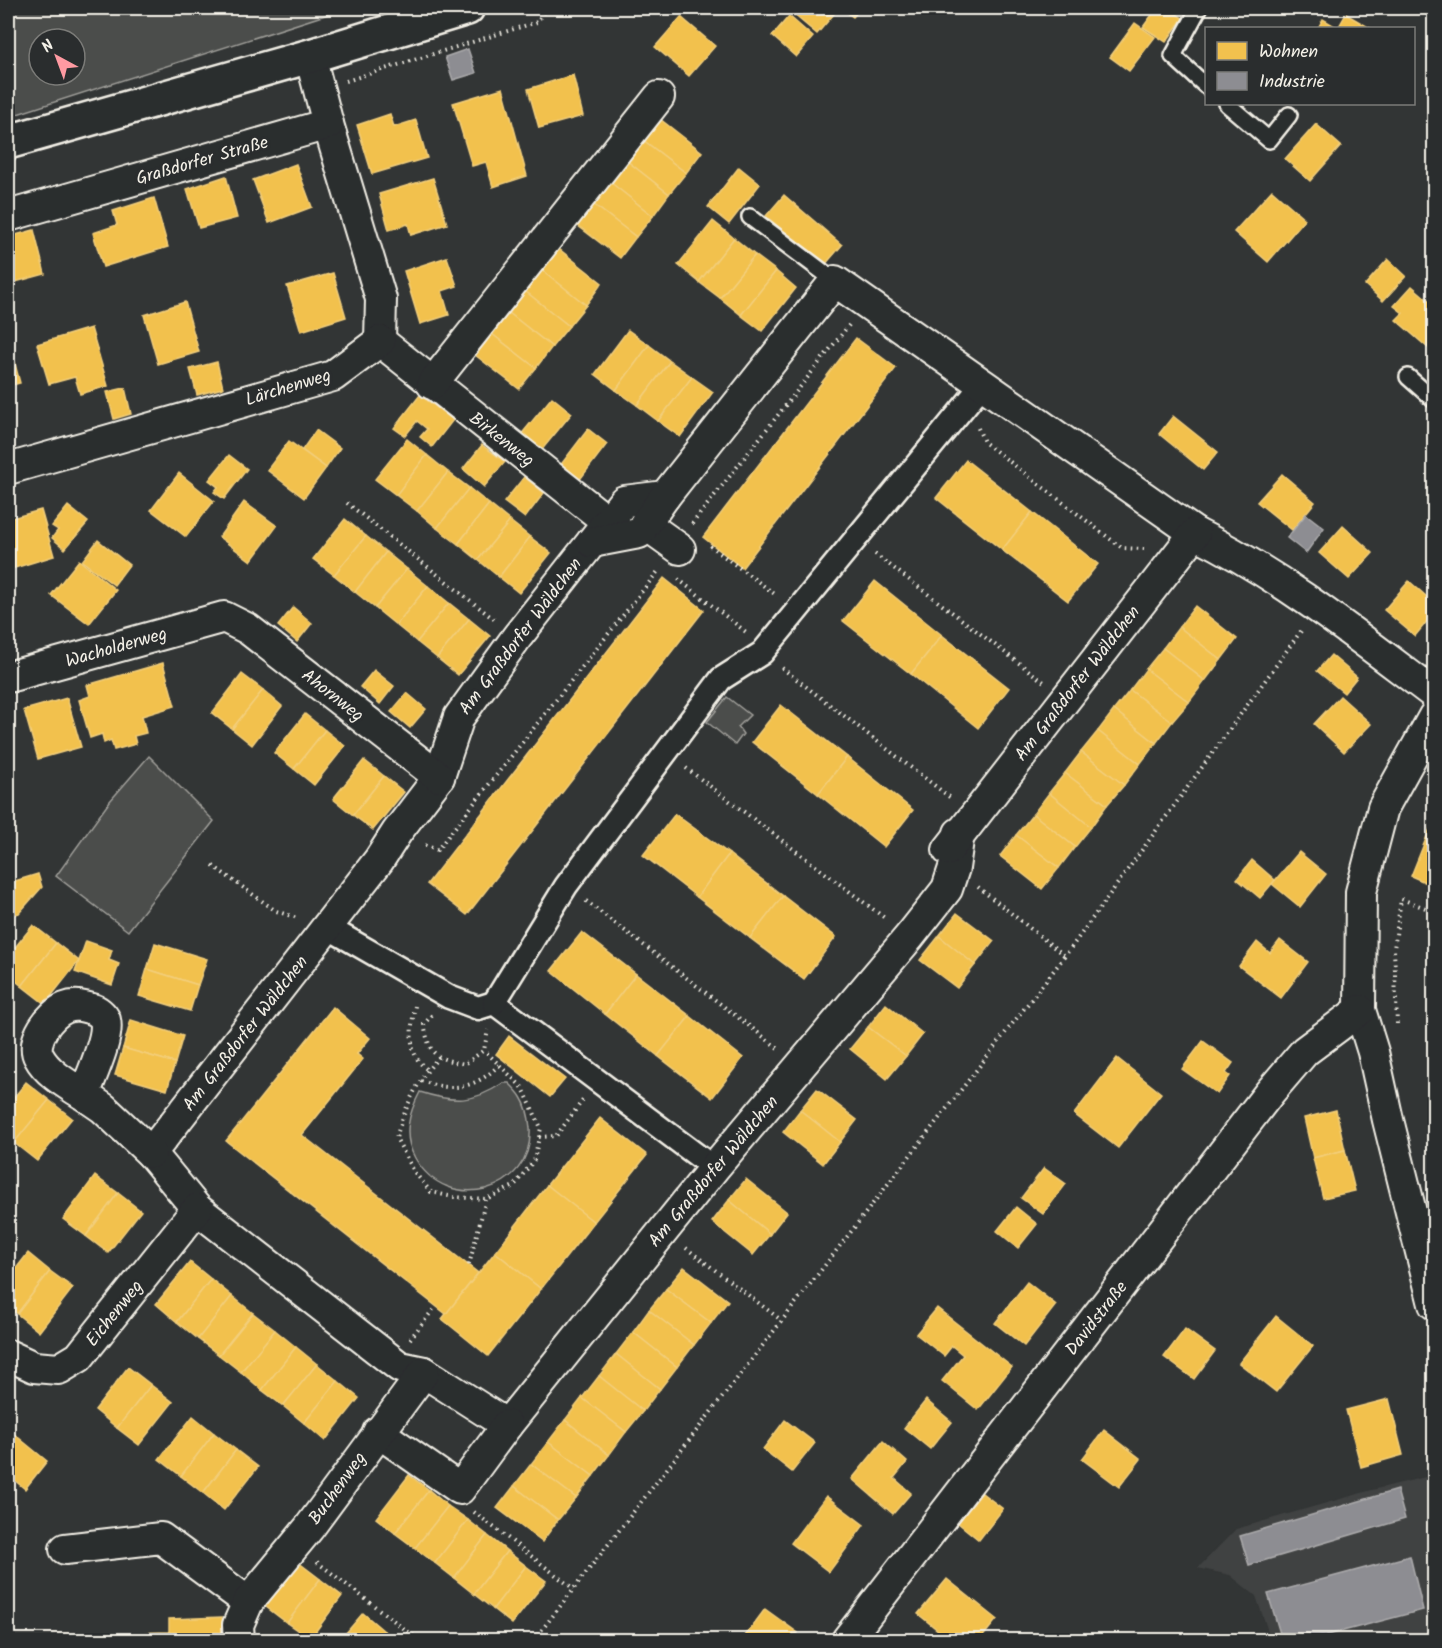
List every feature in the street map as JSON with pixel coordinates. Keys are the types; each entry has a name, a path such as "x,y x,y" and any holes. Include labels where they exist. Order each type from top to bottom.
{"street":[{"path":"8,142 310,56 466,8"},
{"path":"310,56 381,300 380,341"},
{"path":"432,384 659,97"},
{"name":"Graßdorfer Straße","path":"8,216 328,124"},
{"path":"836,281 975,394 1195,533 1237,554 1320,608 1434,694"},
{"name":"Am Graßdorfer Wäldchen","path":"152,1154 379,860 397,832 439,777 459,717 517,637 617,531 624,501 665,496 836,281"},
{"name":"Birkenweg","path":"380,341 617,531 683,554"},
{"name":"Lärchenweg","path":"8,469 333,376 380,341"},
{"path":"327,927 449,997 478,1008 494,1003 567,886 721,679 764,650 975,394"},
{"name":"Am Graßdorfer Wäldchen","path":"916,928 929,877 966,825 1195,533"},
{"name":"Wacholderweg","path":"8,677 224,617"},
{"name":"Ahornweg","path":"224,617 248,629 439,777"},
{"path":"1434,716 1383,808 1361,892 1360,1010 1373,1052 1434,1304"},
{"name":"Am Graßdorfer Wäldchen","path":"460,1489 507,1425 714,1167 801,1066 947,889 966,825"},
{"path":"494,1003 714,1167"},
{"name":"Davidstraße","path":"847,1641 1270,1092 1305,1051 1360,1010"},
{"path":"84,1095 103,1108 152,1154 197,1209 400,1366 424,1372 507,1425"},
{"name":"Eichenweg","path":"8,1355 34,1367 59,1369 79,1357 197,1209"},
{"name":"Buchenweg","path":"239,1641 238,1625 248,1602 295,1545 424,1372"},
{"path":"378,1432 460,1489"},
{"path":"65,1549 161,1538 248,1602"}],"lane":[{"path":"1199,8 1173,56 1205,85"},
{"path":"1228,105 1269,140 1289,115"},
{"path":"750,217 836,281"},
{"path":"1408,377 1434,400"}],"path":[{"path":"397,832 437,850 662,566 683,554 853,320"},
{"path":"975,394 984,442 1122,548 1155,549"},
{"path":"348,503 517,637"},
{"path":"856,540 1065,698"},
{"path":"683,554 797,611"},
{"path":"683,554 764,650 966,825"},
{"path":"534,1641 1065,956 1304,626"},
{"path":"666,753 916,928"},
{"path":"213,866 276,911 327,927"},
{"path":"954,868 1065,956"},
{"path":"567,886 801,1066"},
{"path":"1397,1027 1394,949 1401,900 1434,911"},
{"path":"426,983 416,1002 411,1030 413,1053 421,1066 428,1070"},
{"path":"449,997 424,1024 428,1045 441,1060 465,1064 484,1050 494,1003"},
{"path":"439,1057 428,1070 405,1109 396,1138 416,1173 431,1192 453,1197 486,1199 514,1186 534,1160 541,1128 523,1088 484,1050"},
{"path":"421,1081 441,1088 464,1086 478,1081 499,1065"},
{"path":"539,1137 556,1136 598,1081"},
{"path":"469,1264 486,1199"},
{"path":"663,1231 781,1320"},
{"path":"393,1361 436,1306"},
{"path":"460,1489 458,1500 574,1589"},
{"path":"295,1545 419,1641"}],"shaded area":[{"path":"8,8 347,8 8,117"},
{"path":"727,697 750,715 738,727 743,734 735,745 707,722"},
{"path":"149,756 214,821 128,931 56,876 110,801"},
{"path":"503,1083 509,1083 518,1093 525,1104 528,1116 530,1128 528,1150 518,1168 504,1181 486,1189 467,1191 447,1186 429,1176 415,1158 408,1133 410,1116 420,1092 443,1098 473,1098"},
{"path":"1434,1475 1434,1640 1271,1640 1256,1596 1230,1575 1198,1568 1236,1529 1372,1490"}],"building: Wohnen":[{"path":"786,8 839,8 817,34"},
{"path":"841,8 861,8 853,17"},
{"path":"1157,8 1167,8 1183,18 1166,42 1143,27"},
{"path":"1346,14 1368,27 1339,27"},
{"path":"789,16 813,37 796,57 772,36"},
{"path":"681,17 715,46 689,76 655,47"},
{"path":"1323,19 1336,27 1319,27"},
{"path":"1135,23 1155,37 1129,71 1110,57"},
{"path":"573,75 583,116 539,128 528,89"},
{"path":"503,88 527,176 493,187 486,162 472,166 453,103"},
{"path":"390,114 394,127 416,120 427,158 372,174 357,125"},
{"path":"660,119 702,152 686,173 643,140"},
{"path":"1316,124 1341,146 1310,181 1285,159"},
{"path":"643,140 686,173 669,194 627,161"},
{"path":"627,161 669,194 653,216 610,182"},
{"path":"296,164 312,207 269,223 253,180"},
{"path":"739,167 760,184 729,224 708,207"},
{"path":"226,176 237,218 199,228 187,189"},
{"path":"433,178 447,224 411,235 408,224 389,230 379,194"},
{"path":"610,182 653,216 636,237 593,204"},
{"path":"1272,190 1305,219 1268,262 1234,232"},
{"path":"784,195 842,245 824,266 766,216"},
{"path":"154,198 168,247 103,267 93,233 117,225 113,211"},
{"path":"593,204 636,237 620,258 577,225"},
{"path":"713,221 734,238 699,282 678,265"},
{"path":"34,230 45,274 8,284 8,237"},
{"path":"734,238 755,255 720,298 699,282"},
{"path":"559,249 602,283 586,305 542,270"},
{"path":"755,255 776,271 741,315 720,298"},
{"path":"447,257 457,286 442,291 449,315 420,324 404,271"},
{"path":"1388,259 1406,276 1383,301 1365,285"},
{"path":"542,270 586,305 569,326 525,291"},
{"path":"776,271 796,288 762,331 741,315"},
{"path":"333,273 346,317 301,331 287,286"},
{"path":"1412,286 1434,305 1434,341 1428,348 1396,320 1403,313 1394,306"},
{"path":"525,291 569,326 552,347 509,313"},
{"path":"185,302 199,352 158,364 144,315"},
{"path":"509,313 552,347 536,368 492,334"},
{"path":"91,328 108,386 80,394 75,377 49,384 37,344"},
{"path":"628,330 649,345 616,390 595,374"},
{"path":"492,334 536,368 519,389 475,355"},
{"path":"856,338 896,368 742,568 703,537"},
{"path":"10,345 20,383 8,386 8,346"},
{"path":"649,345 670,361 637,405 616,390"},
{"path":"670,361 692,377 658,421 637,405"},
{"path":"217,362 223,388 197,395 190,369"},
{"path":"692,377 713,392 680,437 658,421"},
{"path":"125,388 131,414 114,419 107,392"},
{"path":"420,395 453,420 432,447 420,437 427,429 417,421 405,436 394,428"},
{"path":"552,397 572,413 540,452 520,436"},
{"path":"1173,416 1218,452 1203,470 1159,434"},
{"path":"588,429 607,444 578,482 559,467"},
{"path":"316,430 340,448 326,468 302,450"},
{"path":"407,439 427,455 396,495 375,479"},
{"path":"289,441 326,468 304,498 267,470"},
{"path":"482,445 505,462 484,487 463,469"},
{"path":"229,455 247,469 224,499 214,492 218,487 209,480"},
{"path":"427,455 448,472 417,511 396,495"},
{"path":"966,460 1032,512 1002,550 936,498"},
{"path":"448,472 469,488 437,528 417,511"},
{"path":"179,473 214,501 186,537 151,510"},
{"path":"1282,474 1315,502 1292,530 1257,502"},
{"path":"524,477 544,493 525,518 504,502"},
{"path":"469,488 489,504 458,544 437,528"},
{"path":"244,502 277,526 251,561 219,537"},
{"path":"489,504 510,521 478,560 458,544"},
{"path":"68,506 88,522 65,549 52,538 58,530 52,526"},
{"path":"41,510 54,556 8,570 8,519"},
{"path":"1032,512 1098,564 1068,601 1002,550"},
{"path":"345,519 366,536 334,575 313,559"},
{"path":"510,521 530,537 499,577 478,560"},
{"path":"1343,526 1373,553 1349,579 1319,553"},
{"path":"366,536 386,552 355,592 334,575"},
{"path":"530,537 551,553 519,593 499,577"},
{"path":"98,540 129,565 114,585 82,561"},
{"path":"386,552 407,569 375,608 355,592"},
{"path":"79,560 116,590 89,624 51,595"},
{"path":"407,569 428,586 396,625 375,608"},
{"path":"664,578 704,610 467,915 427,884"},
{"path":"875,581 942,635 911,674 843,621"},
{"path":"1409,581 1434,603 1434,613 1415,636 1384,610"},
{"path":"428,586 449,603 417,642 396,625"},
{"path":"449,603 469,619 437,658 417,642"},
{"path":"1195,606 1237,639 1221,660 1179,627"},
{"path":"293,607 312,623 297,642 278,626"},
{"path":"469,619 490,636 458,675 437,658"},
{"path":"1179,627 1221,660 1205,681 1163,648"},
{"path":"942,635 1009,688 978,728 911,674"},
{"path":"1163,648 1205,681 1189,702 1146,669"},
{"path":"1331,655 1357,677 1344,693 1317,671"},
{"path":"163,663 175,706 142,716 146,733 134,736 136,744 114,750 111,740 104,743 102,734 90,738 79,700 90,696 87,685"},
{"path":"1146,669 1189,702 1172,722 1130,690"},
{"path":"374,670 394,686 380,704 360,687"},
{"path":"242,674 263,690 232,729 212,713"},
{"path":"263,690 282,706 252,745 232,729"},
{"path":"1130,690 1172,722 1156,743 1114,710"},
{"path":"407,693 426,709 410,728 391,712"},
{"path":"1340,696 1371,724 1344,752 1314,724"},
{"path":"67,698 81,747 38,759 24,710"},
{"path":"781,705 847,757 818,794 752,742"},
{"path":"1114,710 1156,743 1140,764 1098,731"},
{"path":"305,714 325,730 294,769 274,753"},
{"path":"325,730 345,746 314,785 294,769"},
{"path":"1098,731 1140,764 1124,785 1081,752"},
{"path":"1081,752 1124,785 1107,805 1065,773"},
{"path":"847,757 913,810 884,847 818,794"},
{"path":"364,760 384,776 353,815 333,799"},
{"path":"1065,773 1107,805 1091,827 1049,793"},
{"path":"384,776 404,792 373,830 353,815"},
{"path":"1049,793 1091,827 1075,847 1033,814"},
{"path":"675,814 729,854 697,897 643,855"},
{"path":"1033,814 1075,847 1059,868 1016,835"},
{"path":"1434,819 1434,886 1411,876"},
{"path":"1016,835 1059,868 1042,889 1000,856"},
{"path":"1299,852 1326,874 1300,907 1272,884"},
{"path":"729,854 783,896 750,938 697,897"},
{"path":"1252,860 1275,880 1260,898 1237,879"},
{"path":"38,874 42,887 19,913 9,916 8,883"},
{"path":"783,896 836,937 804,979 750,938"},
{"path":"957,913 994,941 975,965 939,936"},
{"path":"33,925 56,943 22,986 8,975 8,956"},
{"path":"582,932 636,974 605,1014 551,971"},
{"path":"939,936 975,965 957,988 920,960"},
{"path":"1280,940 1308,962 1281,998 1239,966 1257,942 1270,953"},
{"path":"86,941 112,950 109,960 119,964 112,985 75,972"},
{"path":"56,943 79,961 45,1004 22,986"},
{"path":"155,943 207,959 198,985 147,969"},
{"path":"147,969 198,985 190,1011 139,996"},
{"path":"636,974 690,1016 658,1056 605,1014"},
{"path":"886,1004 923,1034 906,1056 868,1027"},
{"path":"333,1007 370,1038 357,1054 363,1059 302,1135 478,1273 446,1314 226,1141"},
{"path":"690,1016 743,1058 712,1098 658,1056"},
{"path":"131,1020 183,1036 175,1063 123,1048"},
{"path":"868,1027 906,1056 887,1079 850,1049"},
{"path":"509,1036 565,1079 550,1097 496,1054"},
{"path":"1203,1041 1233,1063 1226,1073 1230,1076 1217,1094 1182,1069"},
{"path":"123,1048 175,1063 167,1090 115,1075"},
{"path":"1117,1058 1161,1093 1118,1148 1074,1114"},
{"path":"26,1082 49,1100 14,1143 8,1138 8,1105"},
{"path":"817,1089 857,1120 840,1142 800,1110"},
{"path":"49,1100 72,1118 37,1161 14,1143"},
{"path":"800,1110 840,1142 823,1164 783,1132"},
{"path":"1336,1110 1345,1150 1313,1158 1304,1118"},
{"path":"600,1118 647,1155 594,1222 547,1185"},
{"path":"1345,1150 1355,1191 1323,1198 1313,1158"},
{"path":"1044,1168 1066,1184 1043,1214 1021,1198"},
{"path":"95,1176 118,1193 86,1236 63,1219"},
{"path":"746,1179 787,1212 770,1234 729,1200"},
{"path":"547,1185 594,1222 541,1289 495,1252"},
{"path":"118,1193 141,1211 108,1253 86,1236"},
{"path":"729,1200 770,1234 753,1255 712,1222"},
{"path":"1016,1207 1037,1224 1018,1248 997,1231"},
{"path":"495,1252 541,1289 488,1356 442,1319"},
{"path":"28,1253 50,1271 17,1314 8,1307 8,1279"},
{"path":"190,1262 211,1279 177,1322 156,1304"},
{"path":"684,1267 728,1301 711,1323 666,1289"},
{"path":"50,1271 73,1288 39,1332 17,1314"},
{"path":"211,1279 232,1296 198,1339 177,1322"},
{"path":"1027,1282 1056,1305 1024,1346 995,1323"},
{"path":"666,1289 711,1323 694,1345 649,1310"},
{"path":"232,1296 253,1313 219,1355 198,1339"},
{"path":"937,1308 1012,1367 978,1410 942,1381 963,1355 952,1346 944,1356 916,1334"},
{"path":"649,1310 694,1345 677,1367 633,1332"},
{"path":"253,1313 275,1330 241,1372 219,1355"},
{"path":"1276,1316 1313,1346 1276,1392 1239,1363"},
{"path":"1185,1329 1215,1351 1194,1379 1164,1357"},
{"path":"275,1330 296,1347 262,1390 241,1372"},
{"path":"633,1332 677,1367 660,1389 616,1354"},
{"path":"296,1347 317,1364 283,1406 262,1390"},
{"path":"616,1354 660,1389 643,1411 599,1376"},
{"path":"317,1364 338,1381 304,1423 283,1406"},
{"path":"128,1367 151,1385 117,1428 95,1410"},
{"path":"599,1376 643,1411 626,1432 582,1398"},
{"path":"338,1381 359,1398 325,1441 304,1423"},
{"path":"151,1385 173,1402 139,1445 117,1428"},
{"path":"582,1398 626,1432 609,1455 565,1420"},
{"path":"1389,1399 1403,1455 1361,1467 1346,1410"},
{"path":"926,1400 952,1422 930,1449 904,1428"},
{"path":"193,1416 214,1433 181,1476 159,1459"},
{"path":"565,1420 609,1455 593,1476 548,1442"},
{"path":"785,1420 815,1443 792,1472 763,1449"},
{"path":"8,1429 47,1461 25,1489 8,1475"},
{"path":"1104,1430 1141,1459 1119,1487 1082,1459"},
{"path":"214,1433 236,1450 203,1493 181,1476"},
{"path":"883,1441 907,1462 894,1478 911,1493 893,1514 852,1479"},
{"path":"548,1442 593,1476 576,1498 531,1464"},
{"path":"236,1450 258,1467 224,1510 203,1493"},
{"path":"531,1464 576,1498 558,1520 514,1486"},
{"path":"409,1475 429,1490 395,1533 376,1518"},
{"path":"514,1486 558,1520 542,1542 497,1508"},
{"path":"429,1490 448,1506 415,1548 395,1533"},
{"path":"982,1493 1003,1509 979,1540 958,1523"},
{"path":"826,1496 864,1525 829,1572 791,1543"},
{"path":"448,1506 468,1520 435,1563 415,1548"},
{"path":"468,1520 487,1535 454,1578 435,1563"},
{"path":"487,1535 507,1551 474,1594 454,1578"},
{"path":"507,1551 526,1566 493,1609 474,1594"},
{"path":"298,1562 320,1579 287,1623 265,1606"},
{"path":"526,1566 546,1581 512,1624 493,1609"},
{"path":"320,1579 342,1596 310,1639 287,1623"},
{"path":"947,1579 997,1619 980,1640 950,1640 918,1614"},
{"path":"765,1609 798,1633 792,1640 742,1640"},
{"path":"363,1613 384,1631 375,1640 340,1640"},
{"path":"222,1617 223,1640 135,1640 135,1633 169,1632 169,1619"},
{"path":"384,1631 395,1640 375,1640"}],"building: Industrie":[{"path":"468,49 476,73 453,80 445,57"},
{"path":"1306,514 1324,528 1306,553 1287,538"},
{"path":"1397,1490 1405,1519 1249,1565 1240,1536"},
{"path":"1410,1556 1423,1610 1309,1640 1282,1640 1268,1594"}]}
